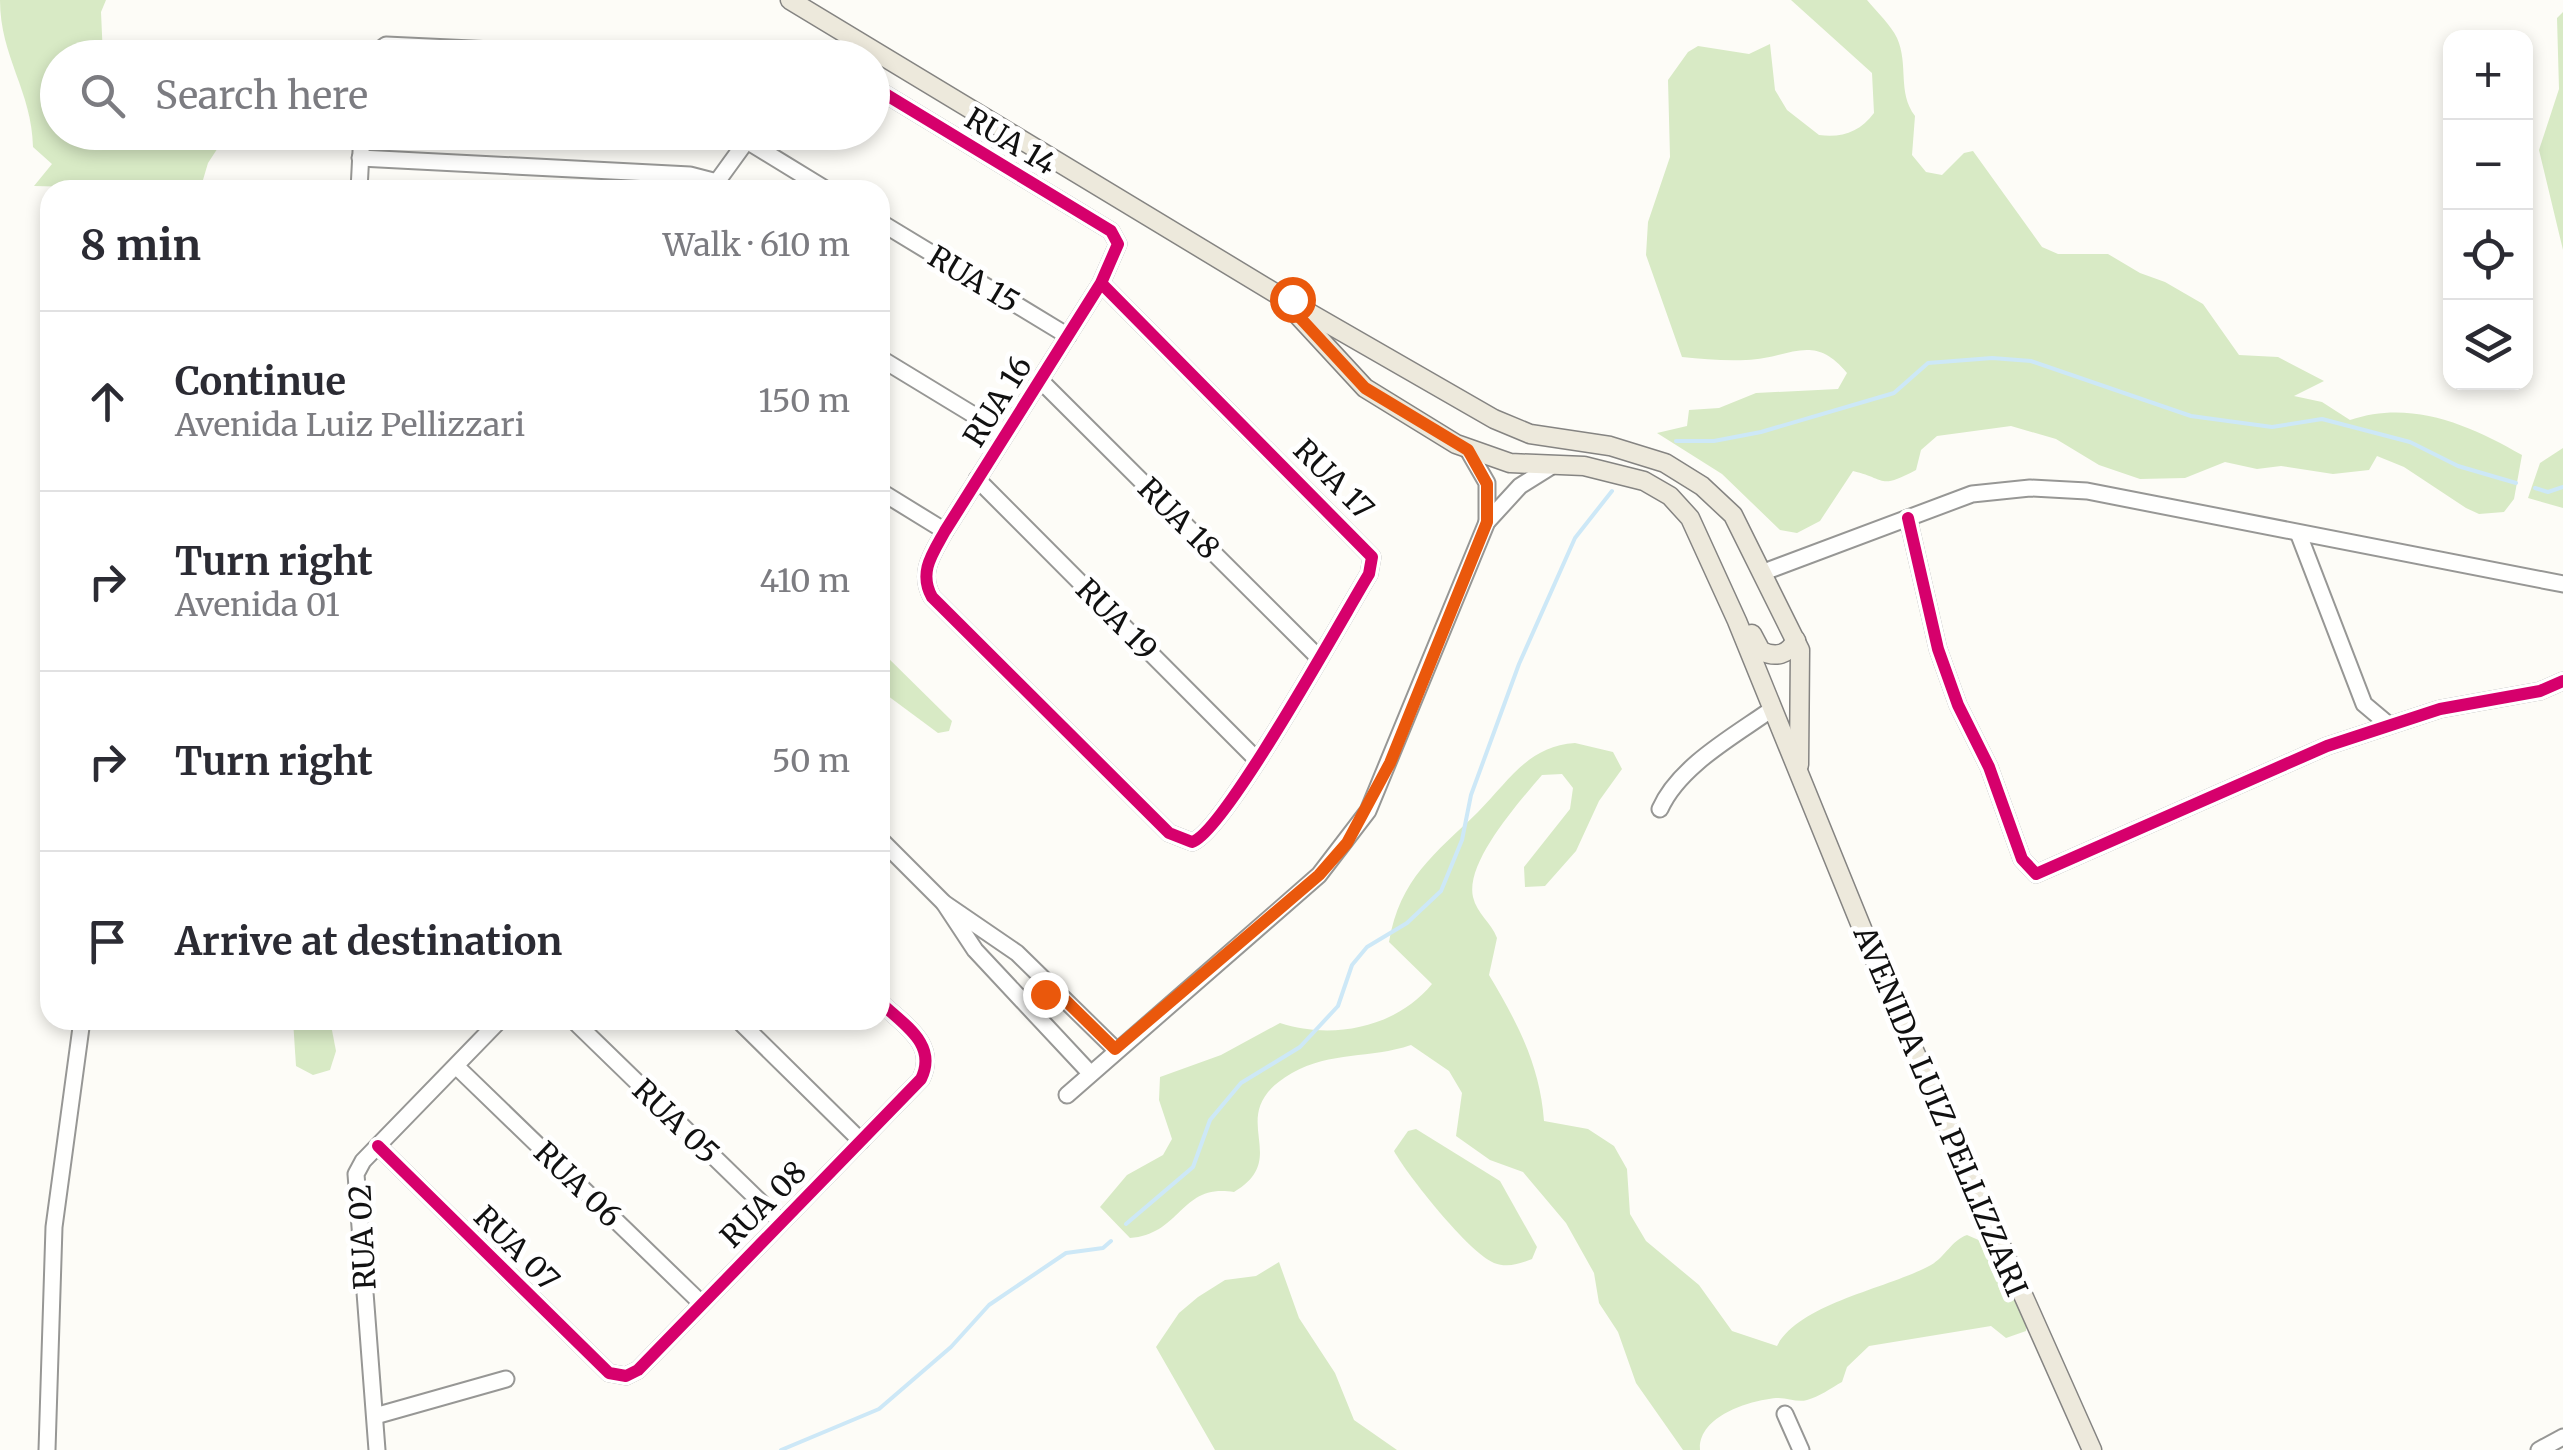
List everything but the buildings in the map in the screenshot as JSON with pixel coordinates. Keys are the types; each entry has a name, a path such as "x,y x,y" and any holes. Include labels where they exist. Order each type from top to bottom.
{"main road":[{"name":"AVENIDA LUIZ PELLIZZARI","path":"790,0 856,40"},
{"name":"AVENIDA LUIZ PELLIZZARI","path":"890,60 1280,296 1518,430 1610,446 1665,463 1702,486 1733,515 1796,640 1803,668 1799,770"},
{"name":"AVENIDA LUIZ PELLIZZARI","path":"1280,296 1354,379 1468,450 1510,463 1595,467 1644,481 1670,496 1698,533 1885,985 2092,1450"},
{"path":"1354,379 1362,357 1381,350"},
{"path":"1737,621 1749,628 1766,654 1786,652 1796,640"}],"street":[{"name":"RUA 14","path":"890,97 1111,231 1118,244"},
{"path":"359,180 361,150"},
{"path":"718,180 740,150"},
{"path":"769,150 812,180"},
{"path":"360,158 690,175 701,180"},
{"name":"RUA 15","path":"890,228 1068,336"},
{"name":"RUA 16","path":"1118,244 1116,257 1101,284 944,530 927,563 926,587 1169,833 1192,842"},
{"name":"RUA 17","path":"1101,284 1366,547 1372,558 1369,574 1257,760 1209,832 1192,842"},
{"name":"RUA 16","path":"890,364 1005,434"},
{"name":"RUA 18","path":"1040,380 1318,657"},
{"path":"1468,450 1487,484 1487,522"},
{"path":"1067,1095 1115,1049 1319,875 1347,843 1390,763 1487,522 1520,486 1552,466"},
{"name":"RUA 19","path":"977,479 1257,760"},
{"path":"1764,572 1972,494 2049,488 2087,491 2563,584"},
{"path":"890,496 944,530"},
{"path":"1908,518 1951,687 1989,767 2022,859 2036,874 2223,789 2389,725 2563,681"},
{"path":"2299,535 2364,704 2389,725"},
{"path":"1660,809 1667,792 1772,709"},
{"path":"890,850 944,903 1017,953 1115,1049"},
{"path":"944,903 974,950 1090,1073"},
{"path":"974,950 990,932"},
{"path":"998,977 1017,953"},
{"path":"1033,1013 1041,997 1055,990"},
{"name":"RUA 08","path":"626,1376 638,1370 921,1079 929,1062 926,1047 890,1012"},
{"path":"47,1450 54,1227 81,1030"},
{"name":"RUA 02","path":"377,1450 356,1174 378,1146 490,1030"},
{"name":"RUA 05","path":"582,1030 780,1221"},
{"path":"748,1030 861,1141"},
{"name":"RUA 06","path":"456,1066 700,1302"},
{"name":"RUA 07","path":"378,1146 608,1373 626,1376"},
{"path":"375,1416 506,1379"},
{"path":"1785,1414 1801,1450"},
{"path":"2539,1450 2563,1438"}],"green space":[{"path":"0,0 106,0 101,12 102,40 40,40 40,150 216,150 203,180 40,180 40,186 34,186 52,164 33,147 27,108 1,20"},
{"path":"1791,0 1867,0 1887,23 1897,38 1906,97 1915,116 1912,155 1926,172 1942,175 1964,153 1973,151 2042,247 2058,254 2108,254 2203,304 2239,355 2278,357 2324,381 2294,396 2322,402 2350,420 2395,412 2439,418 2522,455 2514,499 2504,512 2479,514 2404,467 2377,456 2369,470 2333,474 2281,466 2257,469 2225,462 2185,478 2140,479 2099,465 2056,439 2011,426 1937,436 1921,450 1916,470 1895,480 1883,481 1853,471 1820,521 1797,533 1780,530 1722,474 1657,433 1687,426 1689,410 1719,408 1756,393 1838,389 1847,373 1835,360 1811,350 1746,360 1682,357 1646,255 1648,222 1670,157 1668,80 1688,52 1698,46 1749,54 1770,44 1775,90 1787,110 1819,135 1850,132 1874,113 1872,73"},
{"path":"2563,12 2563,250 2539,150 2559,89 2557,18"},
{"path":"2563,448 2563,508 2528,498 2540,463"},
{"path":"890,660 952,721 949,731 938,733 890,697"},
{"path":"1575,743 1613,752 1622,769 1599,801 1576,851 1545,886 1525,887 1524,867 1570,809 1573,788 1562,774 1542,775 1496,833 1477,867 1473,883 1475,903 1497,938 1489,975 1526,1045 1538,1081 1544,1121 1588,1129 1614,1146 1627,1169 1630,1214 1646,1241 1699,1285 1732,1331 1777,1346 1805,1318 1931,1265 1967,1235 1997,1248 2027,1313 2026,1331 2006,1338 1991,1326 1869,1346 1847,1367 1842,1382 1825,1392 1803,1401 1776,1398 1739,1407 1707,1428 1700,1450 1683,1450 1636,1383 1618,1332 1599,1303 1594,1273 1566,1223 1523,1172 1490,1160 1456,1136 1462,1093 1449,1071 1411,1045 1321,1061 1292,1073 1271,1089 1261,1104 1258,1120 1259,1164 1251,1178 1234,1192 1202,1195 1161,1228 1130,1238 1100,1207 1127,1175 1163,1155 1172,1139 1159,1100 1160,1077 1221,1055 1280,1023 1341,1030 1382,1020 1417,999 1432,984 1389,942 1401,901 1411,884 1520,767 1544,751"},
{"path":"294,1030 332,1030 336,1051 330,1070 313,1075 296,1066"},
{"path":"1416,1129 1500,1181 1537,1247 1532,1259 1513,1265 1494,1263 1455,1229 1394,1151 1408,1131"},
{"path":"1279,1262 1299,1318 1335,1373 1354,1420 1397,1450 1215,1450 1156,1347 1179,1313 1198,1297 1225,1280 1256,1276"}],"waterway":[{"path":"1676,441 1714,441 1761,432 1894,393 1928,363 1992,358 2031,361 2191,416 2272,427 2322,419 2410,442 2458,466 2516,483"},
{"path":"2535,488 2548,492 2563,487"},
{"path":"1126,1224 1193,1167 1210,1120 1241,1083 1300,1047 1338,1006 1352,965 1367,947 1407,923 1441,891 1462,840 1471,795 1519,664 1575,538 1612,491"},
{"path":"781,1450 879,1409 951,1347 989,1305 1066,1253 1103,1248 1111,1241"}],"cycle path":[{"path":"890,97 1111,231 1118,244 1101,283"},
{"path":"1101,283 1372,557 1369,574 1255,764 1208,830 1192,842 1169,833 932,597 926,579 929,563 945,531 1101,283"},
{"path":"1908,518 1938,649 1958,705 1989,767 2022,859 2036,874 2327,746 2440,709 2540,691 2563,681"},
{"path":"378,1146 609,1373 626,1376 638,1370 921,1079 925,1067 922,1045 890,1011"}],"route":[{"path":"1045,994 1055,990 1115,1049 1319,875 1368,811 1487,522 1487,484 1468,450 1365,388 1280,296 1292,299"}]}
